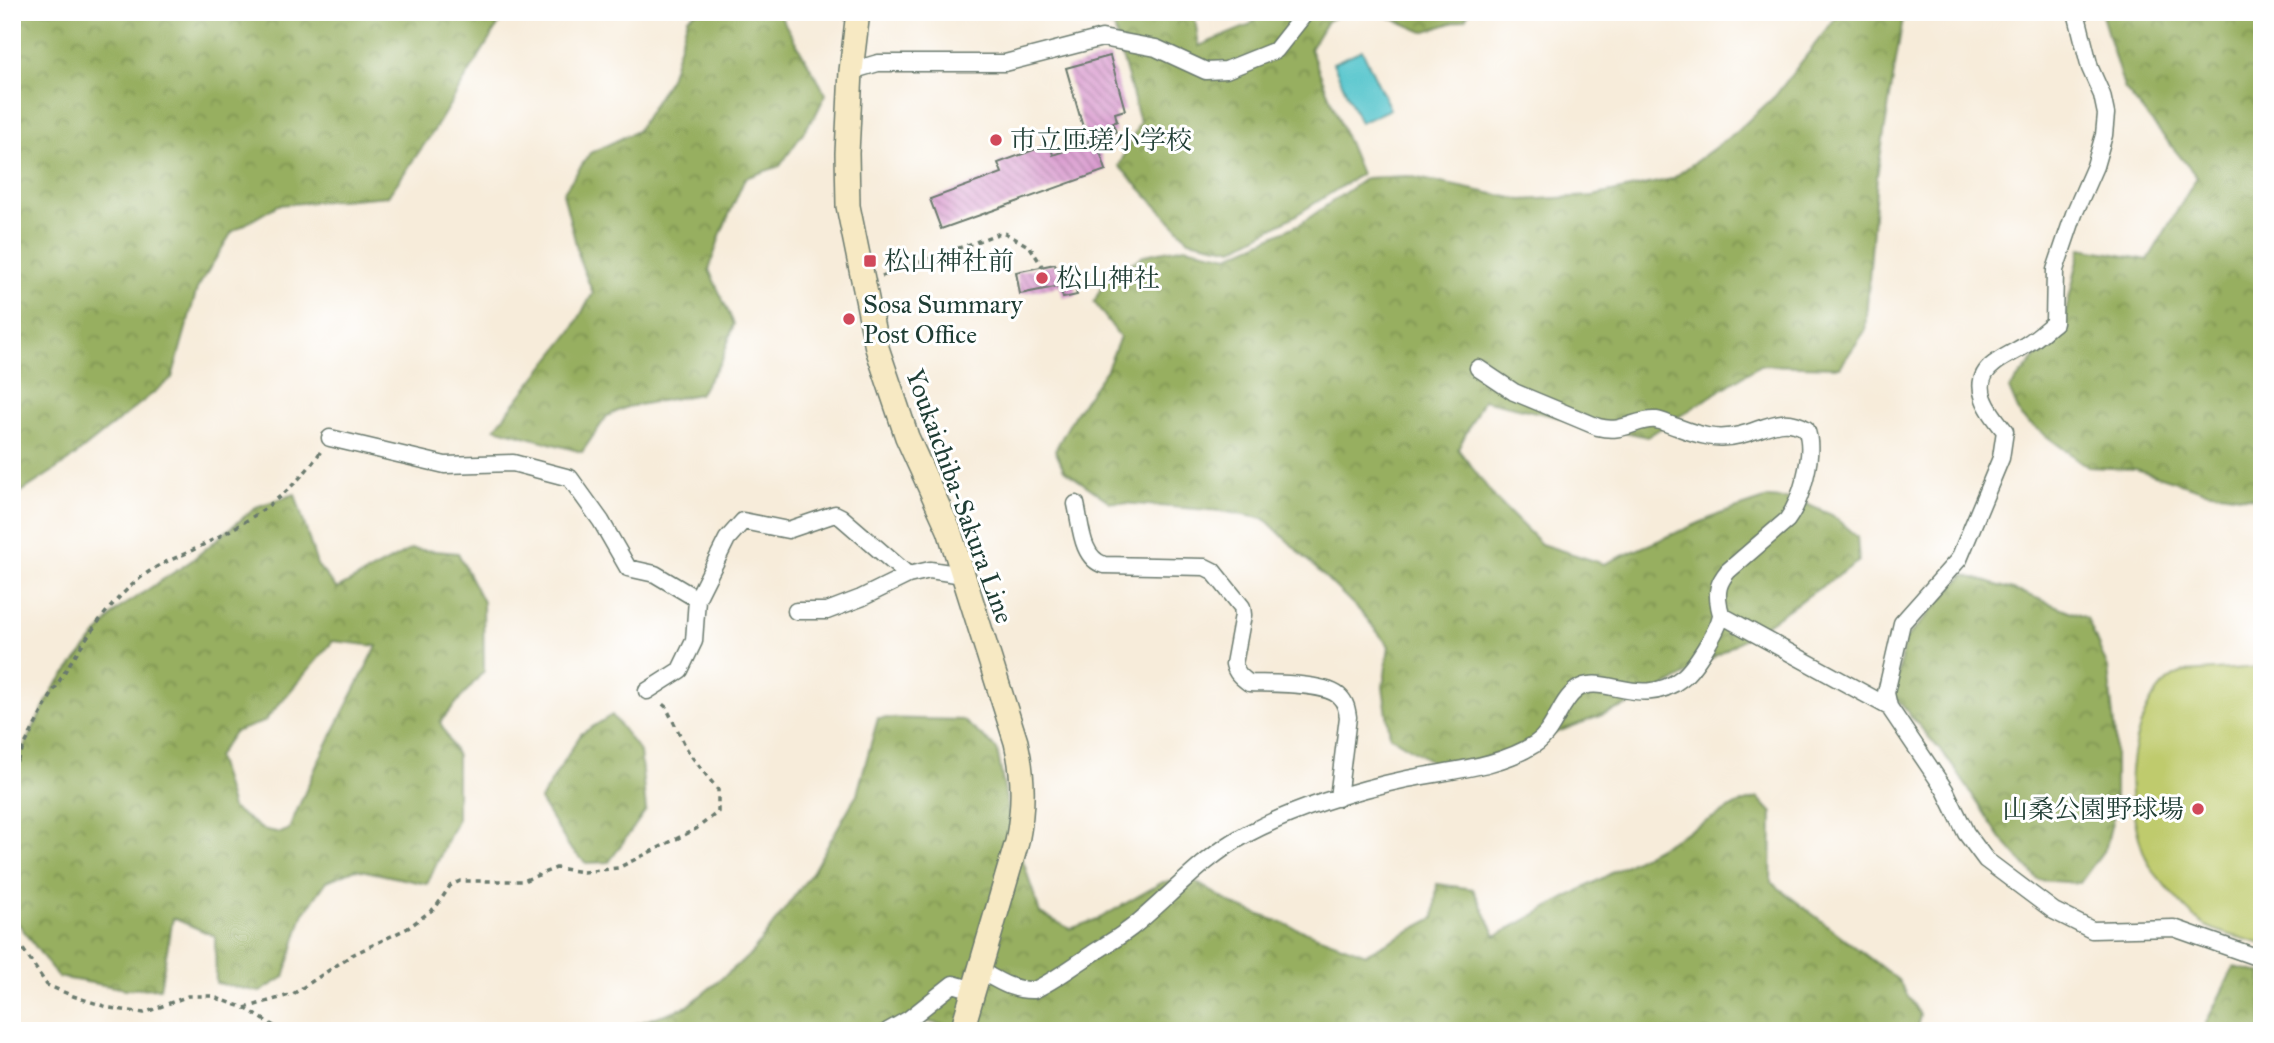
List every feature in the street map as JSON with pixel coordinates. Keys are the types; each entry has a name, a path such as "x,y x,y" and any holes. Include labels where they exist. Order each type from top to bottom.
{"main road":[{"name":"Youkaichiba-Sakura Line","path":"858,12 851,71 847,153 848,206 883,373 907,437 949,530 1016,742 1024,787 1017,842 976,980 964,1031"}],"street":[{"path":"851,71 877,64 1005,63 1102,38 1156,48 1206,71 1226,70 1276,50 1306,12"},
{"path":"2076,12 2090,68 2102,95 2106,114 2104,135 2095,166 2074,214 2056,270 2054,323 2031,342 1991,366 1981,384 1986,407 2005,432 2001,458 1959,559 1902,623 1886,693 1889,707 1945,790 1966,833 1986,860 2054,911 2092,930 2174,928 2262,959"},
{"path":"888,1031 909,1019 953,985 976,980 1021,990 1034,990 1045,985 1134,926 1209,859 1270,822 1338,798 1407,779 1450,772 1508,757 1536,744 1556,722 1569,698 1581,687 1600,684 1648,693 1665,688 1682,678 1697,663 1721,615 1717,590 1721,581 1728,571 1787,520 1794,510 1803,486 1809,451 1810,437 1806,429 1790,421 1781,422 1721,439 1698,435 1655,420 1612,431 1598,428 1514,392 1478,369"},
{"path":"330,438 445,465 513,463 570,478 601,521 628,568 655,574 697,599"},
{"path":"1076,504 1088,553 1097,563 1205,567 1213,571 1242,607 1243,615 1234,663 1235,671 1241,678 1249,683 1324,688 1340,697 1347,707 1348,718 1338,798"},
{"path":"647,691 680,670 694,641 697,599 727,539 743,521 788,530 835,514 908,575"},
{"path":"796,611 827,611 908,575 930,570 963,575"},
{"path":"1721,615 1889,707"}],"path":[{"path":"864,282 916,266 1003,232 1030,247 1042,266"},
{"path":"12,770 39,717 94,627 123,592 151,570 261,514 307,473 330,438"},
{"path":"245,1008 293,995 352,955 408,928 436,907 450,886 460,881 523,881 555,868 583,872 618,868 707,822 718,812 718,790 689,753 666,707 647,691"},
{"path":"12,933 47,985 110,1008 144,1013 188,996 211,996 245,1008 282,1031"}],"green space":[{"path":"12,12 502,12 503,17 433,132 388,196 278,205 232,232 197,289 172,378 67,462 12,498"},
{"path":"697,12 778,12 826,94 816,114 780,166 745,178 721,233 709,270 734,324 722,360 699,394 627,407 607,416 582,452 495,428 571,332 593,293 581,264 563,193 590,153 637,131 670,78 688,18"},
{"path":"1023,12 1194,12 1199,46 1248,26 1265,12 1344,12 1327,21 1310,49 1361,174 1293,217 1233,249 1189,240 1119,166 1140,122 1114,27"},
{"path":"1377,12 1469,12 1465,19 1423,32"},
{"path":"1840,12 1904,12 1877,176 1865,331 1840,367 1760,365 1647,437 1483,400 1458,449 1496,499 1541,544 1604,564 1720,514 1768,498 1797,500 1832,515 1857,537 1859,561 1764,626 1649,697 1508,751 1444,769 1390,736 1383,687 1389,646 1362,613 1265,519 1221,511 1110,502 1064,470 1055,450 1075,414 1107,369 1120,337 1094,302 1106,278 1145,255 1185,247 1229,256 1300,224 1366,178 1408,176 1522,200 1593,196 1672,179 1736,132 1775,96"},
{"path":"2101,12 2262,12 2262,499 2205,491 2136,469 2088,467 2021,417 2009,389 2063,324 2081,248 2148,260 2197,177 2124,88"},
{"path":"295,494 317,565 337,589 411,549 458,553 483,602 484,671 440,722 457,756 457,820 427,884 356,869 327,881 303,915 284,977 260,992 216,983 215,936 173,918 160,988 126,989 58,977 15,919 12,910 12,770 53,689 117,610 191,561 256,507","holes":["333,641 377,646 319,760 289,829 281,833 262,829 232,808 217,757 234,732 264,722"]},
{"path":"1964,575 2026,594 2087,618 2108,668 2115,736 2115,809 2106,847 2080,883 2038,880 2000,837 1951,763 1894,696 1905,640"},
{"name":"山桑公園野球場","path":"2262,667 2262,944 2227,934 2200,922 2154,872 2139,837 2130,781 2140,727 2161,687 2184,672"},
{"path":"612,715 640,752 646,810 609,862 586,863 570,848 540,800 581,734"},
{"path":"878,718 963,720 997,749 1010,821 1040,913 1070,929 1100,918 1163,882 1194,881 1236,906 1366,954 1434,918 1437,884 1473,889 1496,936 1738,804 1758,798 1772,813 1771,882 1898,980 1920,1015 1916,1031 977,1031 917,1020 853,1031 616,1031 688,1006 751,954 813,871 857,794"},
{"path":"2234,967 2262,973 2262,1031 2202,1031"}],"water":[{"path":"1362,50 1390,109 1360,123 1333,63"}],"building":[{"path":"1110,56 1125,110 1115,113 1117,121 1113,123 1116,132 1087,141 1066,68"},
{"path":"1096,140 1106,170 941,229 930,199 1002,173 998,163 1050,144 1053,155"},
{"path":"1055,264 1057,272 1071,270 1077,295 1063,298 1060,286 1020,294 1016,272"}],"place":[{"name":"市立匝瑳小学校","path":"996,140"},
{"name":"松山神社前","path":"870,261"},
{"name":"松山神社","path":"1042,278"},
{"name":"Sosa Summary Post Office","path":"849,319"},
{"name":"山桑公園野球場","path":"2198,809"}]}
